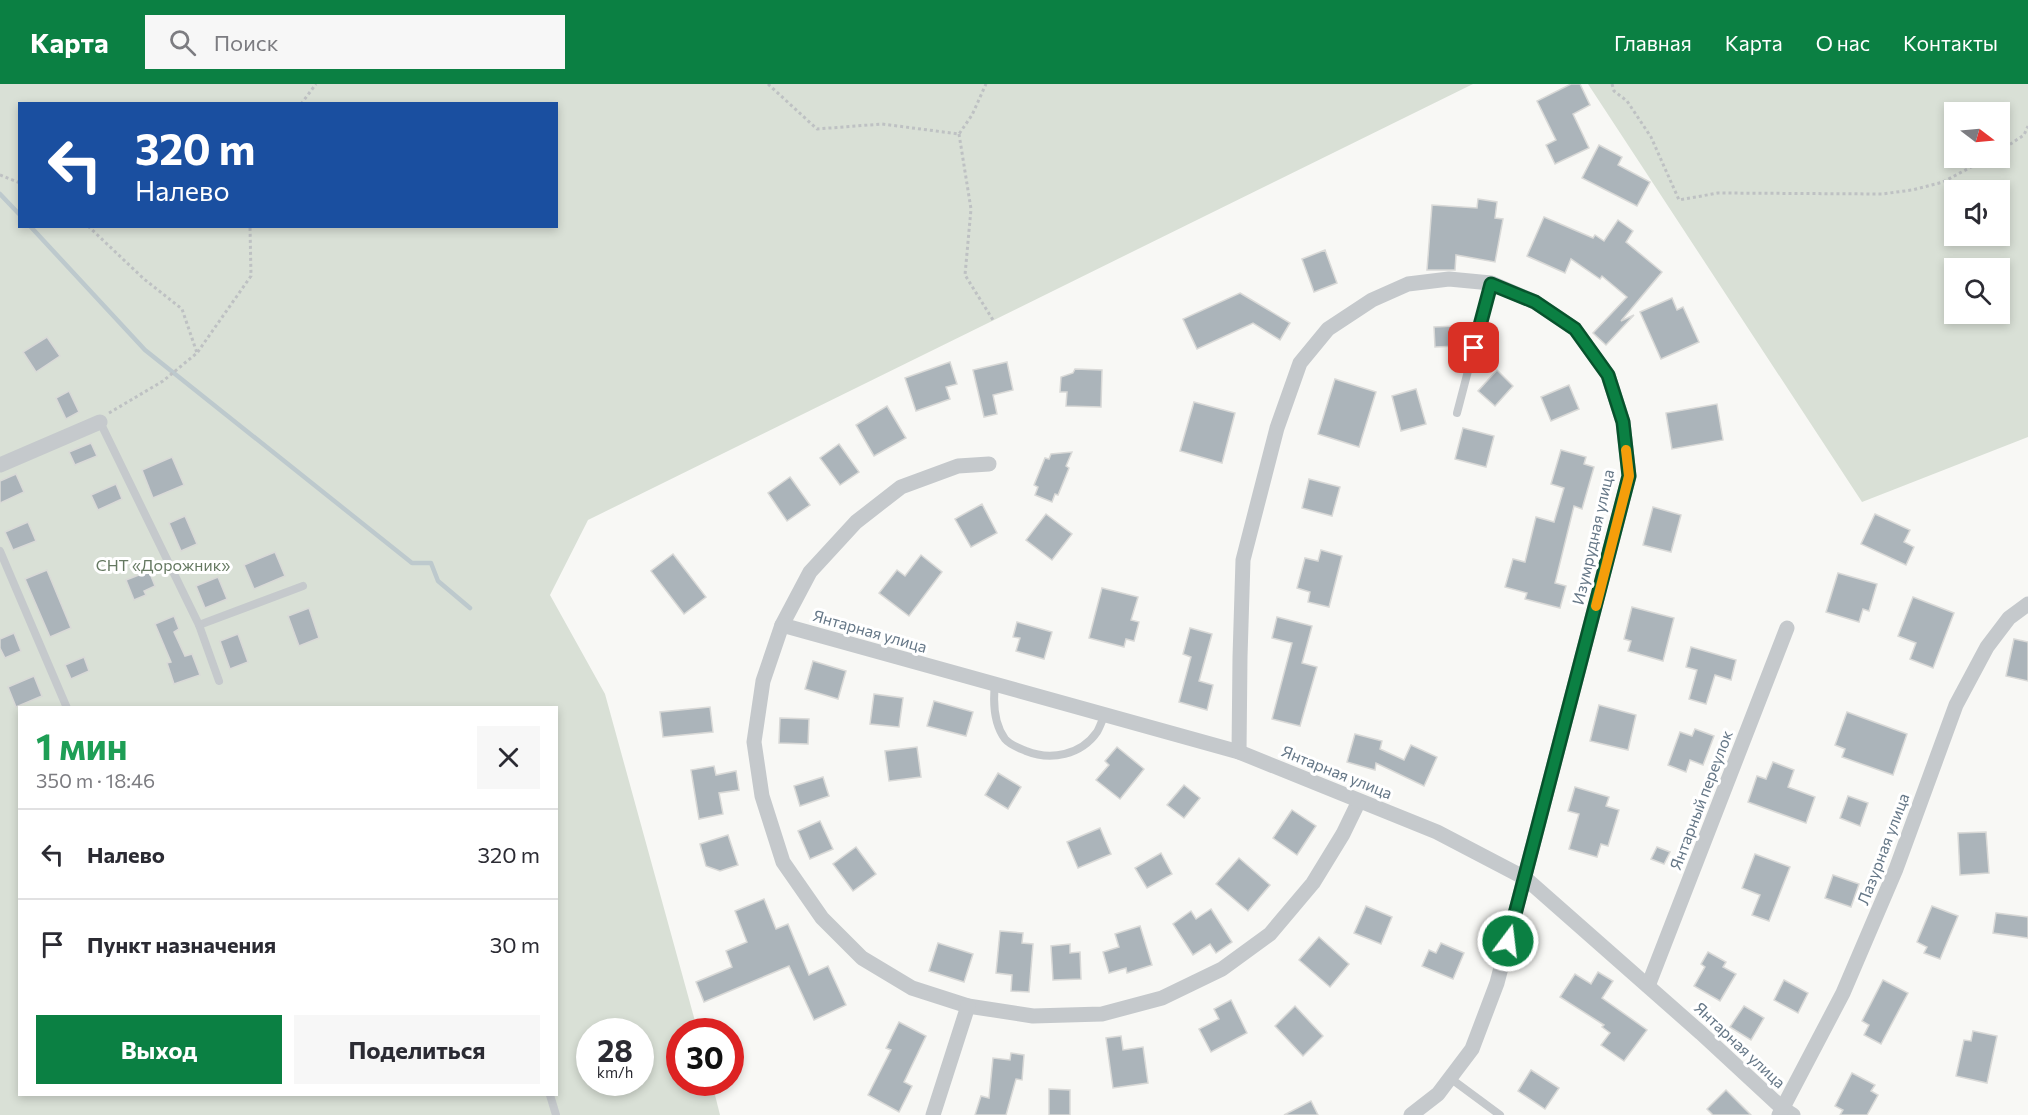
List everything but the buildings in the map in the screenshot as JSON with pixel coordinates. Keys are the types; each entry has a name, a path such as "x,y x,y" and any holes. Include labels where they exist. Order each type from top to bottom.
{"street":[{"name":"Изумрудная улица","path":"1239,752 1243,560 1276,428 1300,363 1328,329 1372,300 1408,284 1449,279 1491,284 1535,302 1575,329 1608,375 1623,422 1629,476 1497,982 1472,1048 1438,1094 1411,1115"},
{"path":"0,465 105,416"},
{"path":"990,464 958,466 901,487 856,522 810,572 782,625 763,681 754,742 762,796 783,862 822,918 862,958 912,988 968,1006 1034,1016 1102,1014 1162,999 1222,969 1270,934 1313,884 1343,834 1359,801"},
{"name":"Лазурная улица","path":"1784,1113 1843,993 1896,869 1956,705 1987,647 2009,618 2028,604"},
{"name":"Янтарная улица","path":"782,625 1239,752 1437,832 1525,878 1648,986 1784,1113"},
{"name":"Янтарный переулок","path":"1648,986 1787,628"},
{"path":"933,1115 968,1006"}],"lane":[{"path":"1457,413 1491,284"},
{"path":"105,416 199,625 219,681"},
{"path":"0,550 66,706"},
{"path":"199,625 303,586"},
{"path":"995,684 994,710 1006,739 1033,754 1065,755 1083,747 1097,732 1105,715"},
{"path":"1450,1078 1500,1115"},
{"path":"550,1096 556,1115"}],"path":[{"path":"302,102 316,84"},
{"path":"768,84 817,129 882,124 959,134"},
{"path":"986,84 972,115 959,134 971,209 965,275 993,320"},
{"path":"1612,84 1614,91 1627,101 1651,137 1679,200 1718,193 1882,194 1912,190 1943,182 1970,168"},
{"path":"2010,144 2024,135 2028,126"},
{"path":"0,174 18,182"},
{"path":"90,228 144,279 182,309 197,353"},
{"path":"105,416 166,378 197,353 251,276 250,228"}],"green space":[{"name":"СНТ «Дорожник»","path":"0,84 1473,84 588,520 550,595 605,694 694,1018 666,1018 666,1096 715,1096 720,1115 0,1115"},
{"path":"1588,84 2028,84 2028,437 1862,502"}],"waterway":[{"path":"0,194 18,213"},
{"path":"32,228 145,350 412,563 431,563 438,581 470,608"}],"slow traffic":[{"path":"1596,606 1629,476 1626,450"}],"route":[{"path":"1474,348 1491,284 1535,302 1575,329 1608,375 1623,422 1629,476 1508,941"}]}
